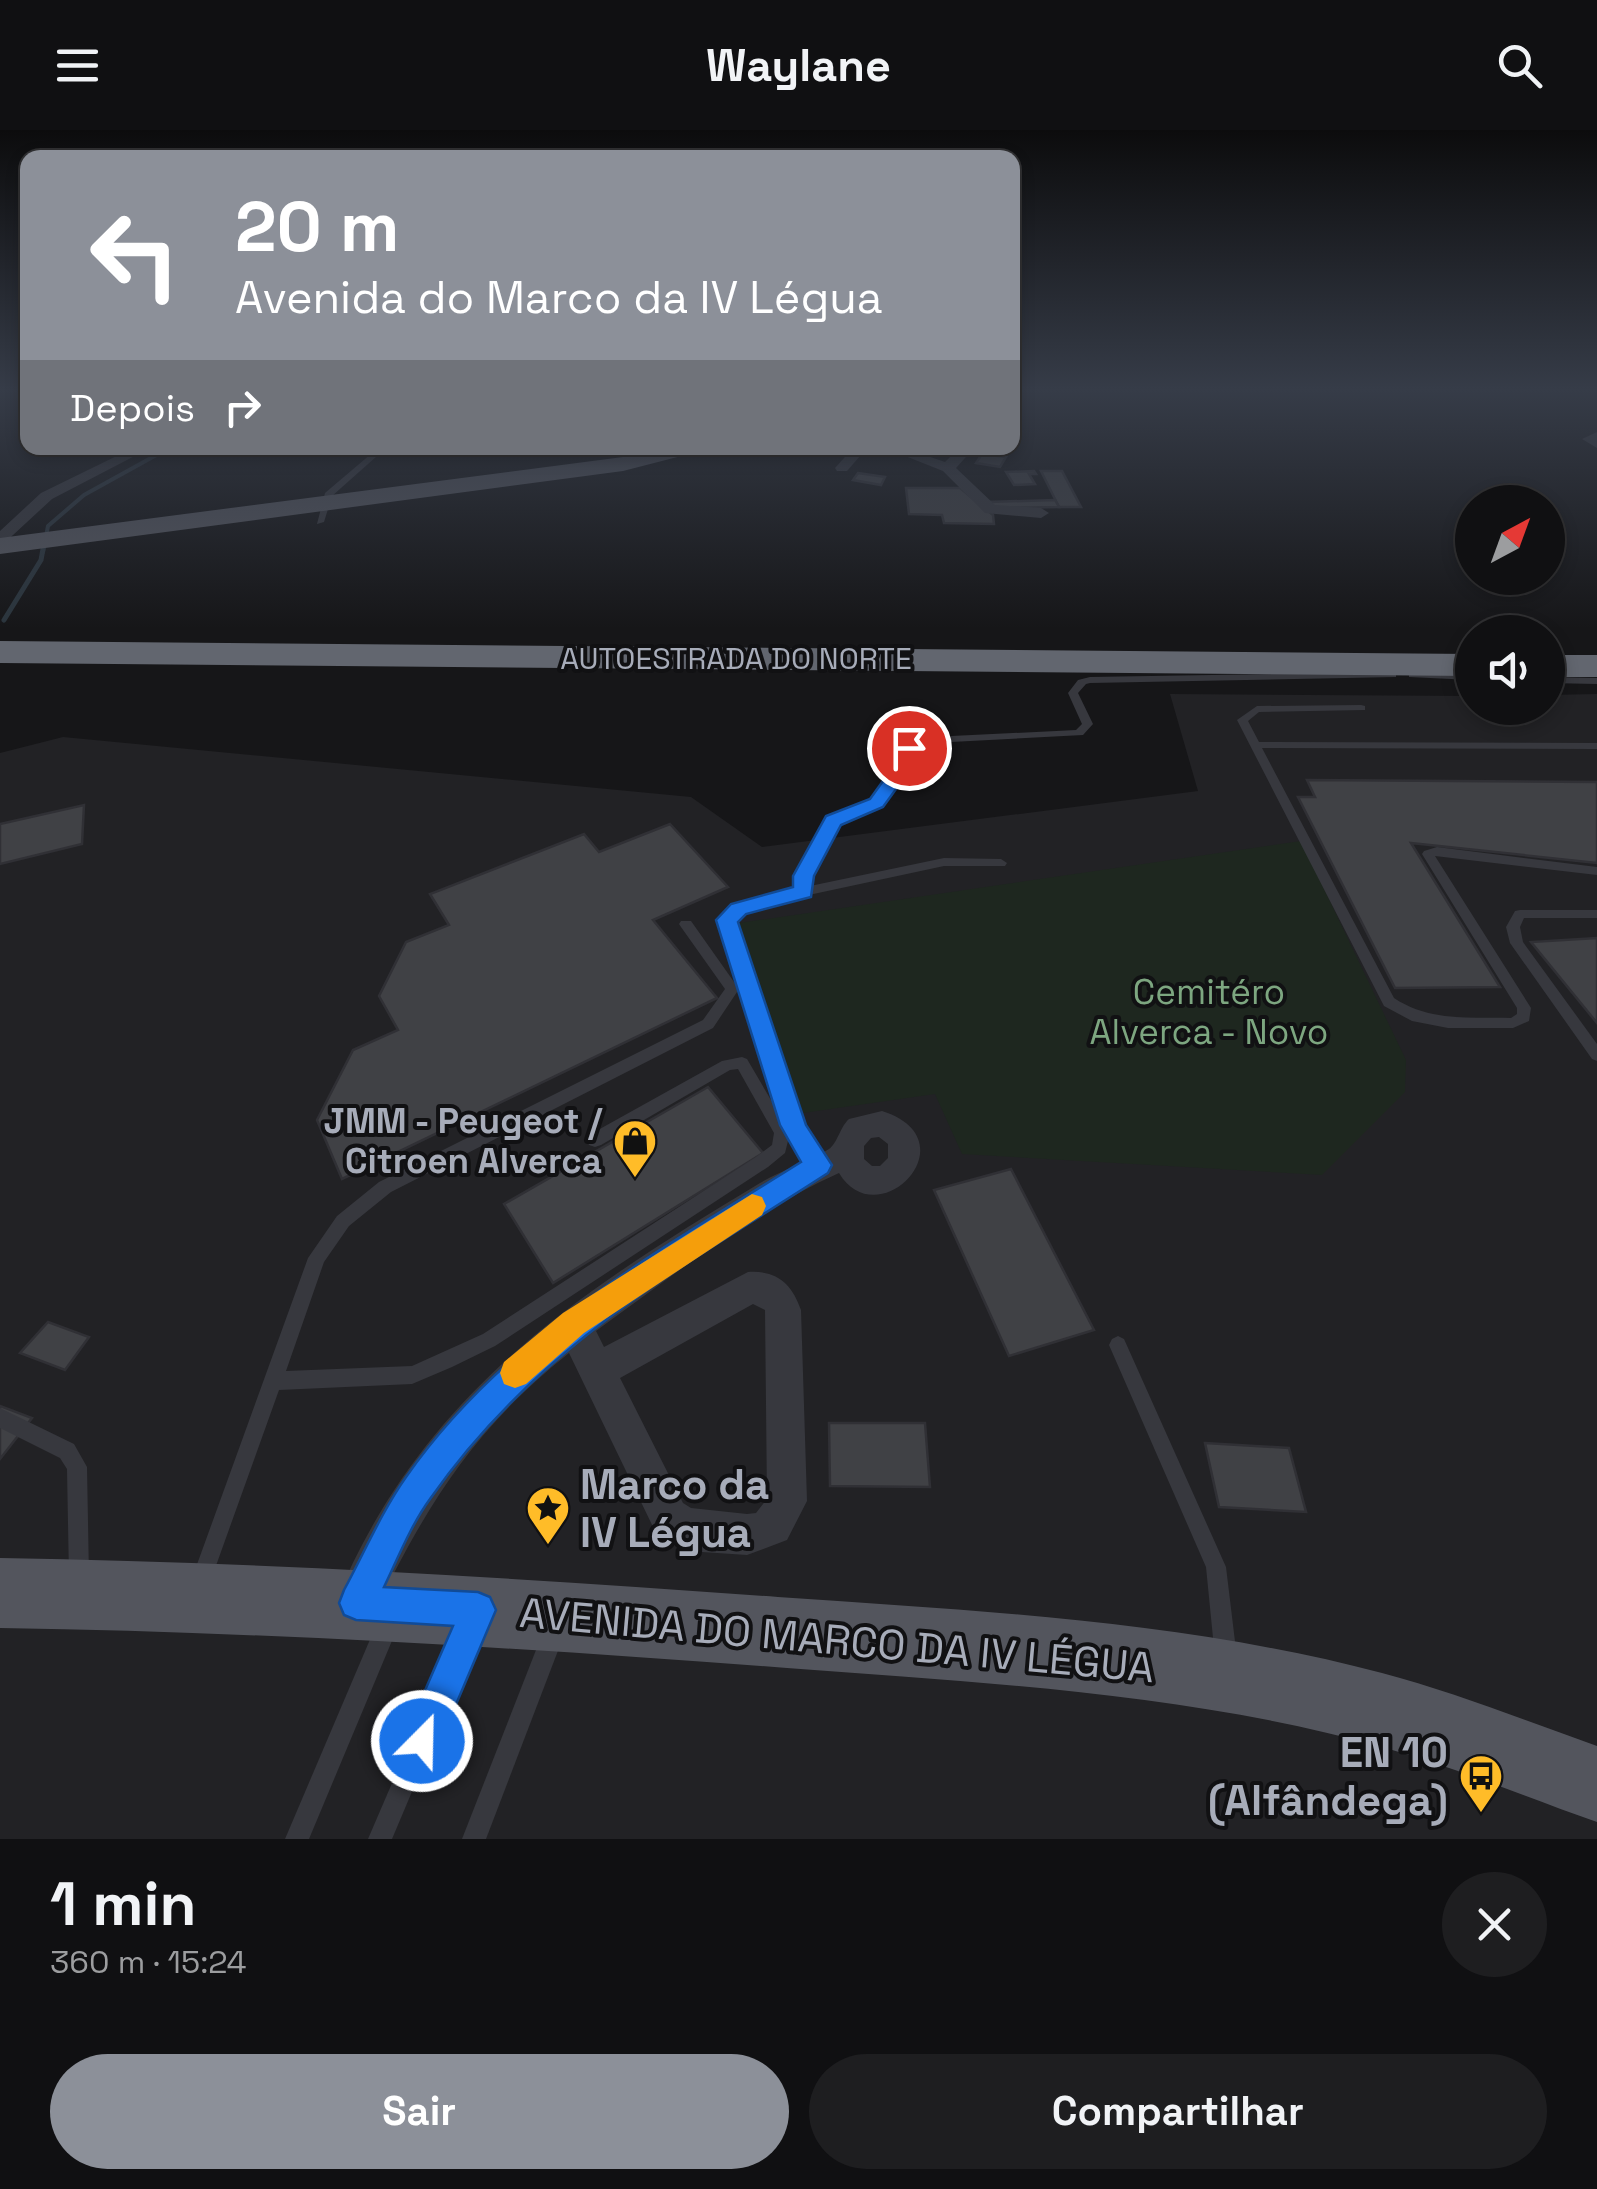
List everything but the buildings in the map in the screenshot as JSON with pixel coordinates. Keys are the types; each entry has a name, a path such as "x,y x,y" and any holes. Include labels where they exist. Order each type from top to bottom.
{"highway":[{"name":"AUTOESTRADA DO NORTE","path":"0,632 1455,644"},
{"path":"1565,645 1597,646"},
{"name":"AUTOESTRADA DO NORTE","path":"0,652 1455,665"},
{"path":"1565,666 1597,666"}],"main road":[{"path":"0,544 322,512 588,470"},
{"name":"AVENIDA DO MARCO DA IV LÉGUA","path":"0,1593 196,1596 478,1610 998,1648 1227,1675 1384,1710 1597,1784"}],"street":[{"path":"0,544 10,526 40,496 108,470"},
{"path":"950,470 992,510 1040,513"},
{"path":"376,1604 416,1490 510,1377 574,1323 832,1161"},
{"path":"574,1323 598,1371 676,1524 692,1531 756,1534 776,1521 787,1501 783,1310 781,1301 769,1290 748,1288 598,1371"}],"lane":[{"path":"322,512 362,470"},
{"path":"804,892 803,876 833,821 876,803 914,744 1080,733 1088,724 1074,698 1082,682 1102,678 1238,676 1455,677"},
{"path":"1565,680 1597,681"},
{"path":"1360,708 1257,710 1242,720 1389,1002 1420,1021 1513,1023 1524,1017 1524,1008 1428,854 1597,871"},
{"path":"1256,745 1597,746"},
{"path":"832,1161 802,1144 793,1125 727,925 728,916 739,909 804,892 944,862 1001,863"},
{"path":"1597,914 1520,914 1513,927 1517,943 1597,1055"},
{"path":"196,1596 317,1258 343,1220 385,1187 708,1024 732,989 686,924"},
{"path":"273,1381 412,1375 446,1361 489,1340 762,1162 779,1148 782,1134 742,1064 728,1065 595,1140"},
{"path":"1118,1344 1216,1567 1227,1675"},
{"path":"0,1418 67,1451 77,1467 79,1595"},
{"path":"297,1839 376,1604"},
{"path":"380,1839 478,1610"},
{"path":"474,1839 561,1616"}],"shaded area":[{"path":"1170,694 1455,696 1455,725 1565,725 1565,695 1597,694 1597,1839 0,1839 0,753 63,737 691,797 762,847 1198,791"}],"green space":[{"name":"Cemitéro Alverca - Novo","path":"1301,841 1406,1060 1405,1092 1322,1175 962,1154 935,1094 803,1113 739,923"}],"waterway":[{"path":"43,552 48,526 84,495 130,470"},
{"path":"4,620 41,560 43,549"}],"slow traffic":[{"path":"515,1373 595,1308 752,1206"}],"place":[{"name":"JMM - Peugeot / Citroen Alverca","path":"635,1179"},
{"name":"Marco da IV Légua","path":"548,1546"},
{"name":"EN 10 (Alfândega)","path":"1481,1814"}],"route":[{"path":"422,1741 478,1610 356,1603 416,1490 510,1377 595,1308 819,1165 808,1154 793,1125 727,920 751,904 804,892 803,876 833,821 876,803 897,774 909,748"}]}
